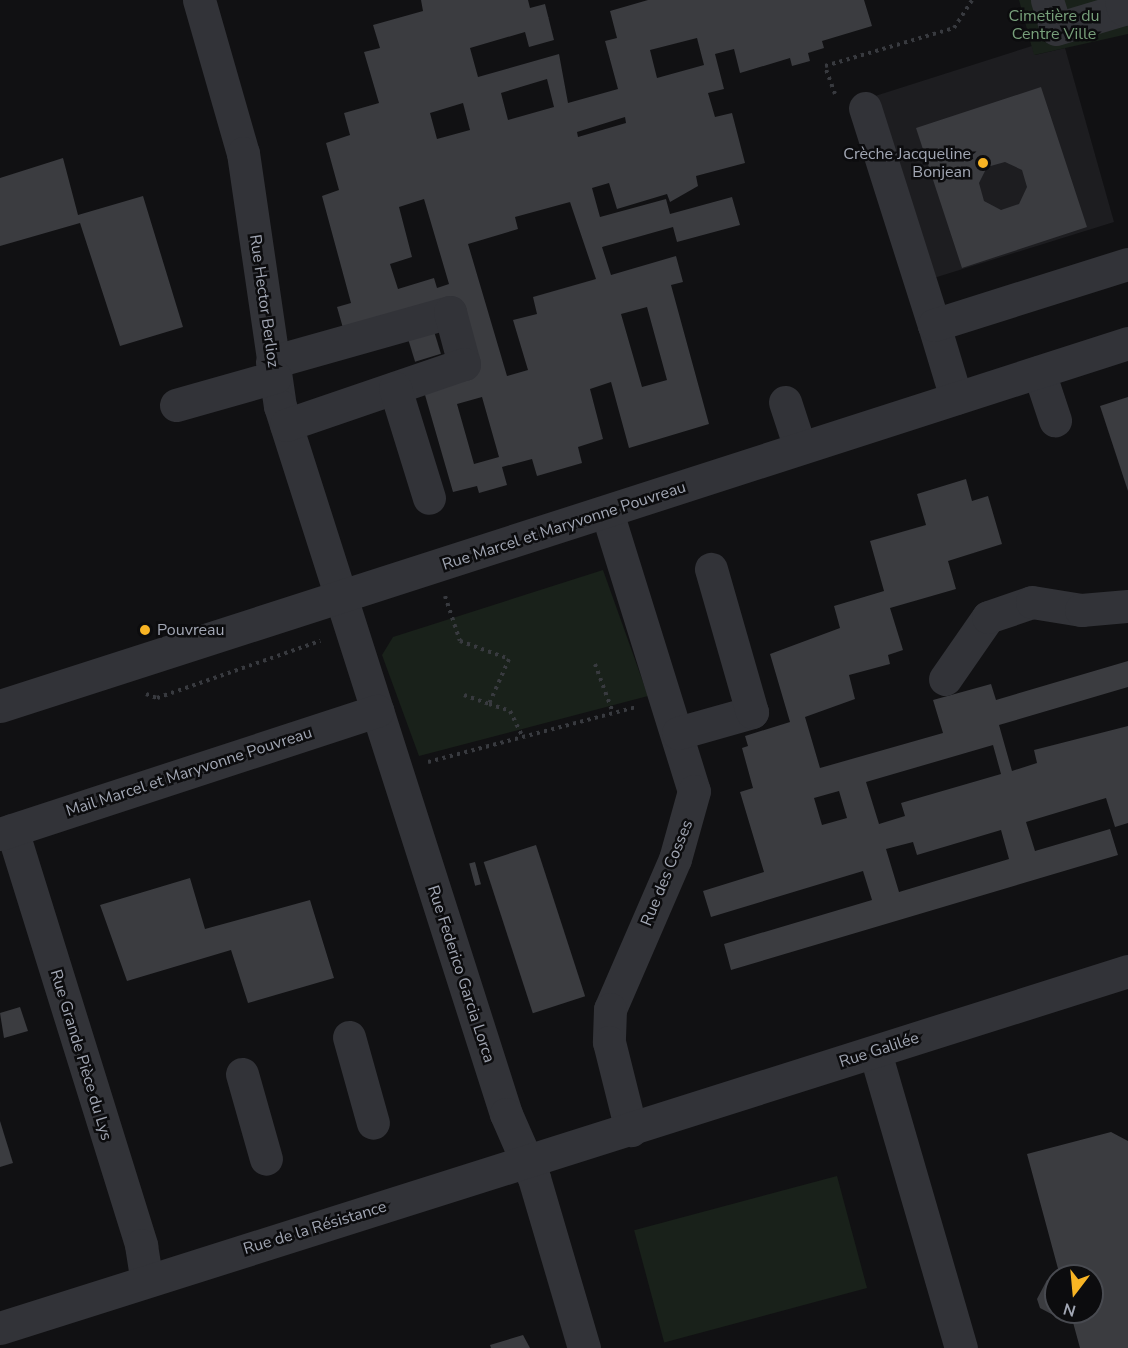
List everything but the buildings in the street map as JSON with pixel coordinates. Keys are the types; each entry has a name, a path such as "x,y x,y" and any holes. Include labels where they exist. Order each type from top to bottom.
{"street":[{"name":"Rue Hector Berlioz","path":"199,0 243,153 274,370 286,425 340,598"},
{"path":"1047,0 1056,29 1123,9 1120,0"},
{"path":"865,108 956,398"},
{"path":"934,325 1128,264"},
{"path":"176,405 450,312 464,364 286,425"},
{"name":"Rue Marcel et Maryvonne Pouvreau","path":"0,706 1128,343"},
{"path":"1039,372 1055,420"},
{"path":"395,388 429,498"},
{"path":"785,402 800,448"},
{"name":"Rue des Cosses","path":"607,512 694,790 690,816 610,1009 609,1042 631,1130"},
{"path":"678,733 752,712 711,569"},
{"name":"Rue Federico Garcia Lorca","path":"340,598 395,771 526,1163 584,1348"},
{"path":"945,679 988,617 1032,602 1081,610 1128,606"},
{"name":"Mail Marcel et Maryvonne Pouvreau","path":"6,832 377,711"},
{"name":"Rue Grande Pièce du Lys","path":"6,832 141,1245 147,1281"},
{"name":"Rue Galilée","path":"631,1130 1128,971"},
{"path":"349,1037 373,1123"},
{"path":"875,1052 961,1348"},
{"path":"242,1074 266,1160"},
{"name":"Rue de la Résistance","path":"0,1328 631,1130"}],"path":[{"path":"436,567 460,641 509,659 489,704"},
{"path":"595,664 613,713"},
{"path":"464,695 510,711 522,736"},
{"path":"395,771 666,700"}],"shaded area":[{"name":"Crèche Jacqueline Bonjean","path":"1032,46 1035,55 1065,48 1114,222 908,286 850,104"}],"green space":[{"name":"Cimetière du Centre Ville","path":"1019,0 1128,0 1128,34 1034,55"},
{"path":"603,570 648,696 419,756 382,655 393,637"},
{"path":"837,1176 867,1288 664,1342 634,1230"}],"place":[{"name":"Crèche Jacqueline Bonjean","path":"983,163"},
{"name":"Pouvreau","path":"145,630"}]}
